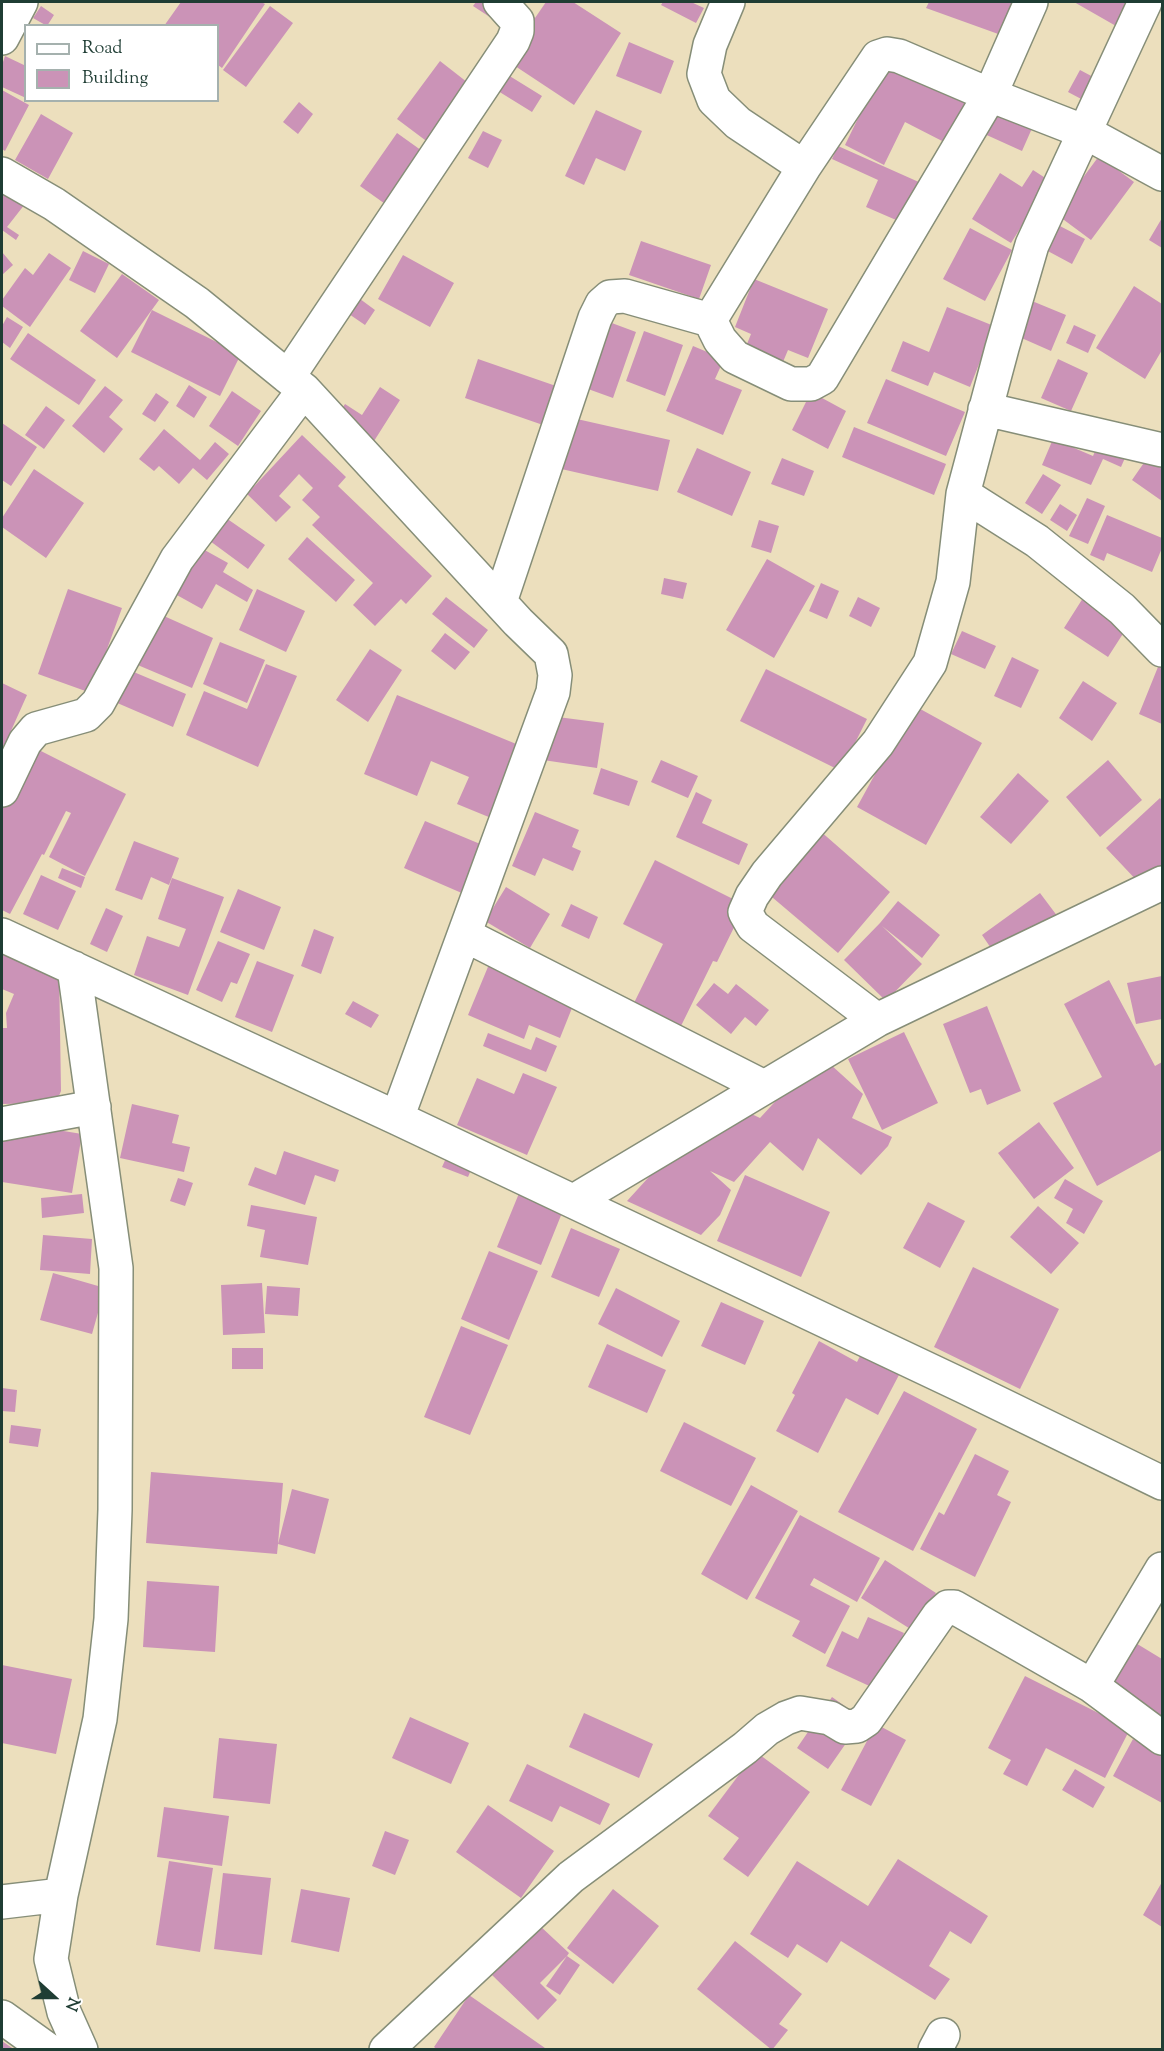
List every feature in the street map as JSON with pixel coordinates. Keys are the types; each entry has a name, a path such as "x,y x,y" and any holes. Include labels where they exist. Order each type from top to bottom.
{"street":[{"path":"2,38 21,2"},
{"path":"2,789 25,742 36,729 86,715 98,704 177,559 296,383 513,41 517,31 517,21 500,2"},
{"path":"728,2 710,45 704,74 714,100 738,123 804,167"},
{"path":"500,602 595,318 602,304 610,297 625,296 710,320 720,340 735,357 790,384 811,384 822,378 990,95 1031,2"},
{"path":"877,1020 753,926 746,912 752,896 767,874 878,743 930,663 953,582 963,494 1032,245 1145,2"},
{"path":"710,320 804,167 878,57 887,54 899,56 1085,132 1162,174"},
{"path":"2,174 54,204 197,303 296,383 551,654 555,675 553,692 397,1118"},
{"path":"985,409 1162,450"},
{"path":"963,494 1038,541 1122,609 1162,650"},
{"path":"574,1201 877,1020 1162,883"},
{"path":"2,935 574,1201 1162,1483"},
{"path":"465,935 764,1087"},
{"path":"74,968 116,1268 115,1510 111,1619 100,1719 61,1895 51,1959 64,2012 81,2049"},
{"path":"2,1124 94,1107"},
{"path":"1092,1686 1162,1569"},
{"path":"386,2049 571,1877 745,1748 767,1729 800,1713 830,1718 845,1727 857,1726 866,1720 939,1615 948,1607 954,1607 1092,1686 1162,1738"},
{"path":"2,1902 61,1895"},
{"path":"2,2017 48,2049"}],"building":[{"path":"181,2 261,2 265,4 222,68 219,66 219,24 165,24"},
{"path":"476,2 499,2 502,25 473,6"},
{"path":"546,2 573,2 621,33 574,105 506,60"},
{"path":"663,2 691,2 704,8 696,23 661,5"},
{"path":"929,2 1012,3 1001,35 926,8"},
{"path":"1074,2 1140,2 1123,30"},
{"path":"41,6 54,15 48,24 33,18"},
{"path":"270,6 293,23 246,87 223,70"},
{"path":"629,42 674,61 661,94 616,76"},
{"path":"5,56 24,65 24,97 2,87 2,65"},
{"path":"887,59 968,99 946,143 905,122 884,165 845,145"},
{"path":"440,61 472,86 429,143 397,119"},
{"path":"1080,70 1097,79 1085,101 1068,92"},
{"path":"508,75 542,96 532,112 498,91"},
{"path":"2,90 29,105 5,151 2,149"},
{"path":"995,97 1037,117 1022,151 980,132"},
{"path":"299,102 313,114 298,134 283,122"},
{"path":"596,110 642,131 625,171 596,158 584,185 565,176"},
{"path":"41,114 73,133 48,179 15,160"},
{"path":"483,131 502,140 488,168 468,158"},
{"path":"397,133 425,153 388,206 360,186"},
{"path":"838,146 921,183 903,223 866,207 878,180 832,159"},
{"path":"1099,156 1134,182 1091,240 1056,214"},
{"path":"1033,170 1050,181 1011,243 972,219 1000,173 1022,187"},
{"path":"2,186 25,204 7,227 19,235 16,240 2,230"},
{"path":"1162,218 1162,248 1149,240"},
{"path":"1056,224 1085,239 1072,264 1044,249"},
{"path":"970,228 1012,250 985,301 943,279"},
{"path":"641,241 711,265 699,299 629,275"},
{"path":"83,251 109,264 95,293 69,280"},
{"path":"2,252 13,265 2,275"},
{"path":"49,253 71,268 30,327 2,306 2,300 25,268 33,275"},
{"path":"403,255 454,283 430,327 378,299"},
{"path":"122,274 159,300 117,358 80,331"},
{"path":"754,279 828,309 808,358 788,350 780,369 743,354 751,334 735,327"},
{"path":"1134,286 1162,304 1162,350 1145,379 1096,348"},
{"path":"356,296 375,310 365,325 346,312"},
{"path":"1032,301 1066,315 1051,351 1017,336"},
{"path":"947,307 994,326 970,387 934,372 928,386 891,371 903,341 929,352"},
{"path":"152,310 241,354 220,396 131,352"},
{"path":"7,317 23,327 10,348 2,342 2,326"},
{"path":"601,319 636,332 613,398 577,385"},
{"path":"1074,325 1096,335 1088,353 1066,343"},
{"path":"644,331 683,345 665,396 626,381"},
{"path":"28,333 96,380 79,405 10,359"},
{"path":"693,346 724,359 715,379 742,390 723,435 666,411"},
{"path":"478,359 556,386 543,425 465,398"},
{"path":"1058,359 1088,373 1071,411 1041,398"},
{"path":"886,379 965,412 946,456 867,423"},
{"path":"189,385 207,397 194,418 176,406"},
{"path":"105,386 123,400 109,417 123,429 104,453 72,426"},
{"path":"380,387 400,400 369,449 332,425 345,404 362,415"},
{"path":"232,391 261,411 238,446 209,426"},
{"path":"811,392 846,411 828,449 792,430"},
{"path":"156,393 169,402 155,422 142,414"},
{"path":"46,406 65,420 44,449 25,435"},
{"path":"568,417 670,440 658,491 557,468"},
{"path":"2,423 37,447 11,486 2,480"},
{"path":"854,427 946,464 934,495 842,457"},
{"path":"164,429 200,460 215,442 229,454 207,480 193,468 179,484 159,466 154,471 139,459"},
{"path":"302,435 346,477 338,486 432,576 406,604 401,599 375,626 353,605 373,583 312,525 320,517 302,500 313,488 299,474 279,496 291,507 276,522 247,494"},
{"path":"1053,439 1093,456 1100,440 1128,451 1121,467 1103,459 1091,485 1042,465"},
{"path":"697,448 751,472 732,516 677,492"},
{"path":"1150,454 1162,463 1162,501 1132,480"},
{"path":"782,458 814,471 804,496 771,484"},
{"path":"34,469 84,503 46,558 2,527 2,518"},
{"path":"1043,474 1061,485 1042,514 1025,503"},
{"path":"1087,498 1105,506 1088,544 1069,536"},
{"path":"1060,504 1077,515 1067,531 1050,520"},
{"path":"1107,515 1162,538 1162,548 1152,572 1107,553 1104,561 1090,555"},
{"path":"226,518 265,545 248,569 210,541"},
{"path":"759,520 779,526 771,553 751,547"},
{"path":"307,537 355,580 336,602 288,559"},
{"path":"201,548 228,563 223,572 253,590 247,602 216,584 202,609 175,594"},
{"path":"767,559 815,586 774,658 726,630"},
{"path":"664,578 687,583 683,599 661,594"},
{"path":"821,583 839,591 827,619 809,611"},
{"path":"1090,587 1135,615 1108,657 1064,628"},
{"path":"68,589 122,608 91,693 38,674"},
{"path":"257,589 305,611 286,652 239,630"},
{"path":"446,597 488,630 474,648 432,614"},
{"path":"858,597 880,608 871,627 849,616"},
{"path":"155,612 213,638 192,688 133,663"},
{"path":"962,631 996,646 985,669 951,654"},
{"path":"445,633 470,652 455,670 431,651"},
{"path":"220,642 265,660 247,703 203,684"},
{"path":"370,649 402,670 368,722 336,700"},
{"path":"1012,657 1039,670 1021,708 994,696"},
{"path":"1162,657 1162,724 1139,714"},
{"path":"266,664 297,676 258,767 186,735 204,691 247,709"},
{"path":"766,669 867,719 841,771 740,721"},
{"path":"129,670 186,694 173,727 115,702"},
{"path":"1083,681 1117,703 1092,741 1059,718"},
{"path":"2,683 27,695 2,751"},
{"path":"397,695 526,748 496,820 457,804 469,777 431,761 417,796 364,774"},
{"path":"913,705 982,743 926,845 857,807"},
{"path":"550,716 604,723 597,768 543,760"},
{"path":"33,747 126,794 85,876 49,857 71,813 66,811 10,914 2,910 2,809"},
{"path":"661,760 698,776 688,798 651,782"},
{"path":"1108,760 1142,800 1100,837 1066,797"},
{"path":"601,768 638,781 629,806 593,794"},
{"path":"1018,773 1049,801 1011,844 980,817"},
{"path":"696,792 712,800 702,823 748,844 739,865 676,837"},
{"path":"1160,798 1162,801 1162,865 1141,885 1106,848"},
{"path":"535,812 579,830 572,847 581,851 573,871 543,858 535,876 512,866"},
{"path":"425,821 485,846 464,894 404,868"},
{"path":"819,830 890,892 838,953 766,892"},
{"path":"134,841 179,858 169,885 151,877 142,900 115,890"},
{"path":"655,860 745,905 717,962 713,961 680,1028 633,1005 663,944 623,924"},
{"path":"62,868 85,877 81,888 58,878"},
{"path":"41,875 76,891 58,930 23,914"},
{"path":"172,878 224,897 188,995 134,975 147,936 179,947 186,929 158,919"},
{"path":"506,887 550,914 530,948 485,921"},
{"path":"238,889 281,907 264,950 220,932"},
{"path":"1040,893 1058,917 999,960 982,935"},
{"path":"898,901 940,935 922,958 882,926 922,964 886,1001 844,960"},
{"path":"571,904 598,917 589,939 561,926"},
{"path":"106,908 123,916 107,952 90,944"},
{"path":"314,929 334,937 321,974 301,966"},
{"path":"218,941 250,954 237,984 231,982 222,1002 196,990"},
{"path":"2,944 59,966 61,1091 56,1103 2,1104 2,1028 7,1028 6,1013 14,994 2,989"},
{"path":"257,961 294,975 272,1032 235,1017"},
{"path":"490,962 576,998 560,1038 529,1025 524,1039 468,1015"},
{"path":"1162,976 1162,1019 1136,1024 1127,983"},
{"path":"1109,980 1155,1066 1162,1062 1162,1150 1097,1186 1053,1103 1102,1077 1064,1004"},
{"path":"714,983 728,994 736,984 769,1010 756,1026 745,1017 731,1034 696,1005"},
{"path":"353,1001 379,1015 371,1028 345,1014"},
{"path":"987,1006 1021,1091 987,1105 981,1089 970,1093 943,1024"},
{"path":"904,1032 938,1103 882,1130 848,1059"},
{"path":"488,1033 531,1050 536,1037 557,1046 546,1072 483,1046"},
{"path":"819,1054 863,1094 852,1118 892,1137 888,1146 861,1175 818,1138 803,1171 770,1142 734,1182 710,1171 731,1190 720,1215 701,1235 627,1201 720,1099 760,1118"},
{"path":"523,1073 557,1087 527,1155 457,1125 477,1078 514,1094"},
{"path":"132,1104 179,1115 172,1143 190,1147 184,1172 120,1158"},
{"path":"2,1121 82,1134 72,1193 2,1182"},
{"path":"1039,1122 1074,1168 1034,1199 998,1153"},
{"path":"284,1151 339,1170 335,1182 315,1175 305,1205 248,1185 255,1167 276,1175"},
{"path":"448,1154 473,1165 468,1177 442,1167"},
{"path":"745,1175 830,1212 801,1277 717,1241"},
{"path":"178,1178 193,1183 185,1206 170,1201"},
{"path":"1065,1179 1103,1201 1084,1234 1066,1223 1073,1209 1054,1198"},
{"path":"522,1186 566,1203 541,1265 497,1247"},
{"path":"82,1194 84,1213 42,1218 41,1198"},
{"path":"928,1202 965,1221 940,1268 903,1248"},
{"path":"251,1205 317,1217 308,1265 260,1257 265,1230 247,1226"},
{"path":"1038,1206 1079,1243 1051,1274 1010,1237"},
{"path":"571,1228 620,1249 599,1297 551,1277"},
{"path":"43,1235 92,1239 90,1274 40,1270"},
{"path":"489,1251 538,1271 509,1340 461,1319"},
{"path":"973,1267 1059,1309 1020,1389 934,1347"},
{"path":"53,1273 105,1288 92,1334 40,1320"},
{"path":"262,1283 265,1333 223,1335 221,1285"},
{"path":"267,1286 300,1288 298,1316 265,1314"},
{"path":"616,1288 680,1321 662,1357 598,1324"},
{"path":"721,1302 764,1321 745,1365 701,1346"},
{"path":"461,1326 508,1345 470,1435 424,1417"},
{"path":"819,1341 857,1362 862,1352 900,1373 878,1415 846,1398 818,1453 776,1431 795,1395 792,1393"},
{"path":"607,1344 666,1370 647,1413 588,1387"},
{"path":"232,1348 263,1348 263,1369 232,1369"},
{"path":"2,1388 17,1390 15,1412 2,1411"},
{"path":"904,1391 977,1429 913,1551 838,1512"},
{"path":"684,1422 756,1458 731,1506 660,1471"},
{"path":"11,1425 41,1429 38,1447 9,1443"},
{"path":"975,1454 1009,1471 997,1495 1011,1502 975,1577 920,1549 939,1512 944,1515"},
{"path":"151,1472 283,1483 277,1554 146,1543"},
{"path":"751,1485 798,1511 747,1600 701,1574"},
{"path":"292,1489 329,1499 315,1554 278,1544"},
{"path":"800,1515 880,1558 857,1602 814,1578 810,1585 850,1606 825,1654 792,1636 800,1621 755,1598"},
{"path":"885,1560 936,1593 912,1630 861,1598"},
{"path":"147,1581 219,1586 215,1652 143,1647"},
{"path":"868,1617 904,1633 878,1690 826,1666 842,1631 858,1639"},
{"path":"1134,1642 1162,1659 1162,1719 1109,1689"},
{"path":"2,1665 72,1679 56,1754 2,1743"},
{"path":"1025,1676 1130,1729 1105,1778 1046,1748 1027,1786 1003,1774 1011,1760 988,1748"},
{"path":"832,1697 863,1719 828,1769 797,1748"},
{"path":"584,1713 653,1744 639,1778 569,1747"},
{"path":"410,1717 469,1743 451,1784 392,1758"},
{"path":"876,1724 906,1740 871,1806 841,1790"},
{"path":"219,1738 277,1744 270,1804 213,1798"},
{"path":"1133,1739 1162,1755 1162,1803 1113,1776"},
{"path":"756,1752 810,1792 748,1877 723,1859 739,1838 708,1816"},
{"path":"527,1764 610,1804 600,1825 560,1806 552,1822 509,1801"},
{"path":"1075,1769 1105,1787 1093,1808 1062,1790"},
{"path":"488,1805 554,1851 521,1898 456,1852"},
{"path":"164,1807 229,1816 222,1866 157,1857"},
{"path":"385,1831 409,1840 395,1875 372,1866"},
{"path":"898,1859 988,1916 971,1944 950,1931 929,1966 950,1979 935,2000 841,1941 827,1963 797,1944 788,1958 750,1934 797,1861 868,1906"},
{"path":"169,1861 213,1868 200,1952 156,1945"},
{"path":"223,1873 271,1878 262,1955 214,1949"},
{"path":"1162,1882 1162,1927 1143,1915"},
{"path":"301,1889 350,1898 339,1952 291,1942"},
{"path":"613,1889 659,1926 613,1984 567,1948"},
{"path":"539,1925 569,1953 540,1983 557,2000 538,2020 492,1975"},
{"path":"735,1941 802,1994 779,2024 788,2030 772,2050 697,1989"},
{"path":"567,1956 580,1965 560,1995 546,1986"},
{"path":"469,1995 545,2048 544,2050 438,2050 434,2047"},
{"path":"2,2041 15,2050 2,2050"}]}
